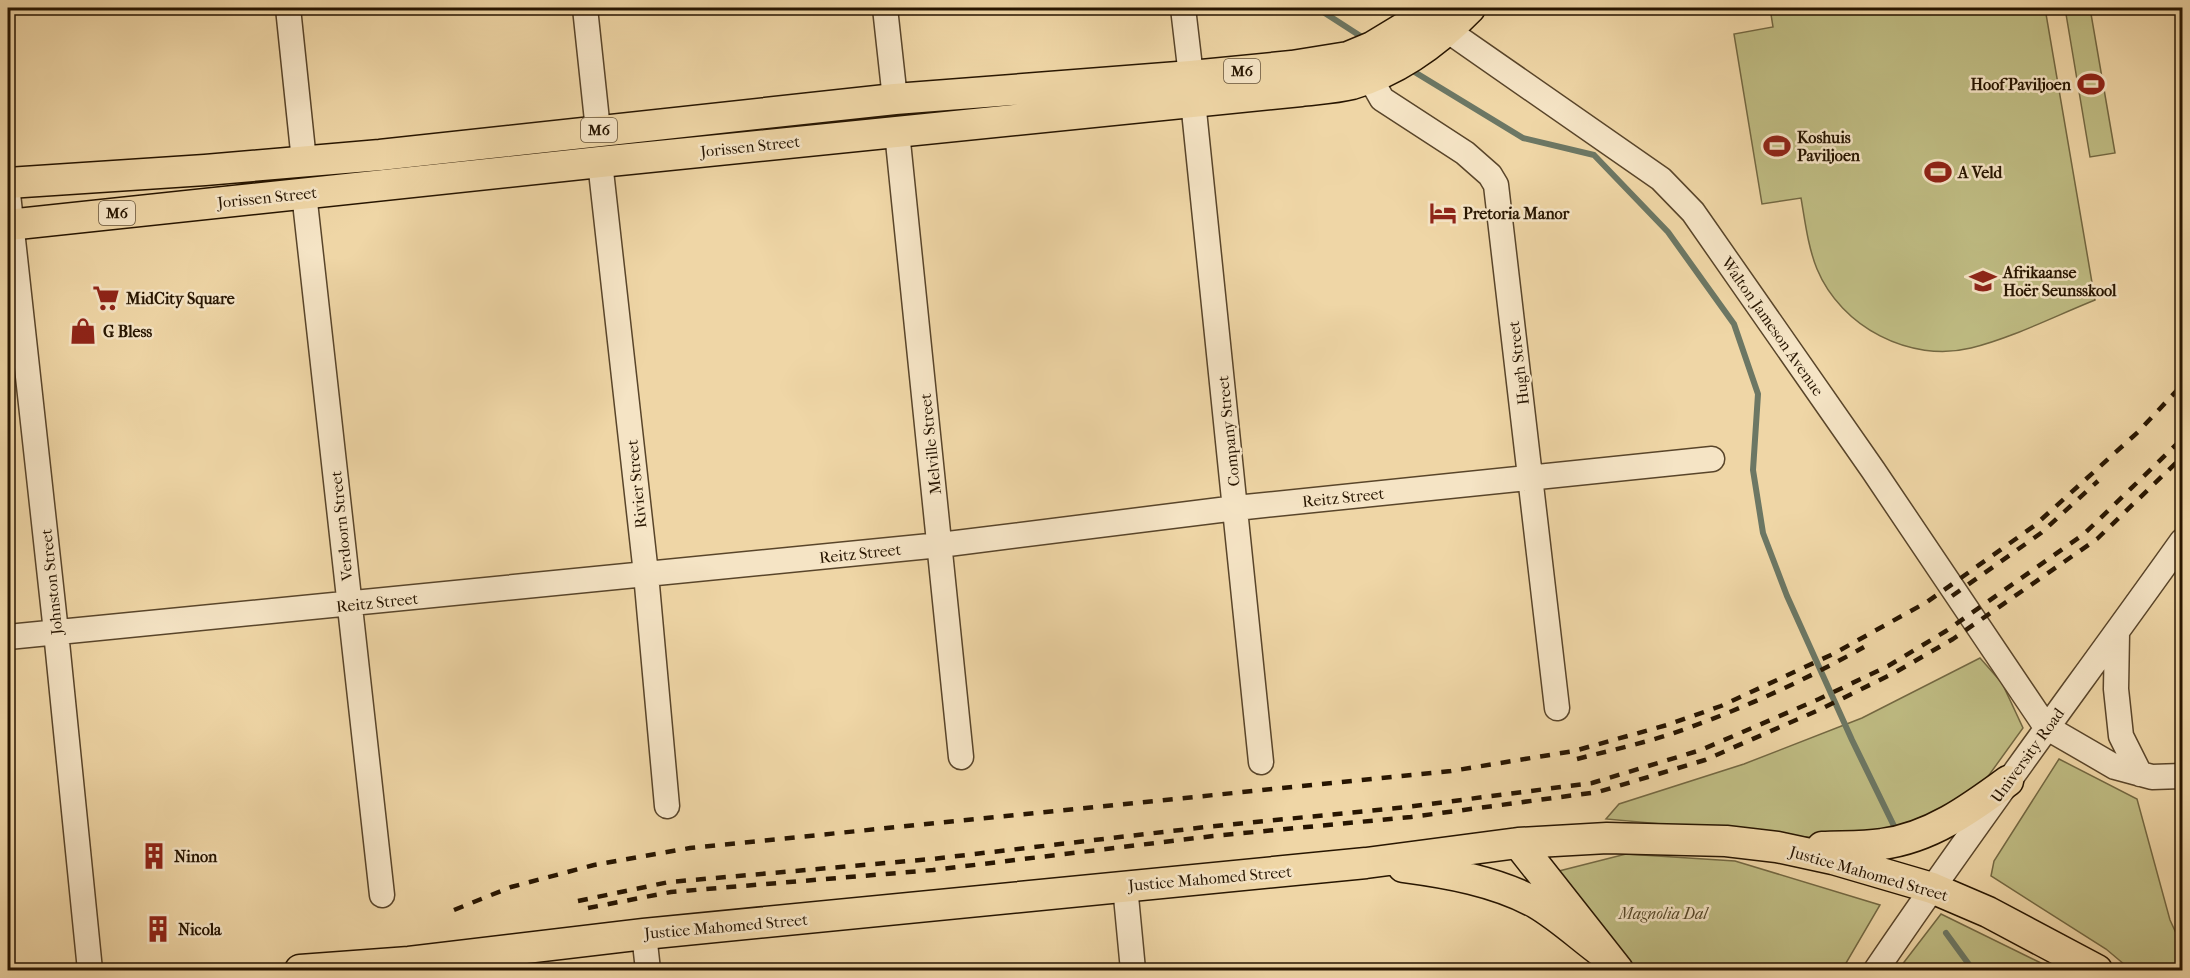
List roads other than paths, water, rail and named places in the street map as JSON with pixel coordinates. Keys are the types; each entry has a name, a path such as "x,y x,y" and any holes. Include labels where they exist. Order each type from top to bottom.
{"main road":[{"name":"Jorissen Street","path":"8,203 223,201 897,132 1192,88 1292,66 1348,57 1432,19 1470,8"},
{"name":"Jorissen Street","path":"8,203 205,171 895,99 1192,88 1301,91 1350,84 1371,78 1432,19"},
{"path":"1777,847 1858,846 1884,844 1904,839 1937,828 1971,808 2008,781"},
{"name":"Justice Mahomed Street","path":"307,970 432,959 644,934 1366,863 1518,843 1607,838 1726,841 1777,847 1833,859 1932,888 1988,912 2097,970"},
{"path":"1518,843 1614,966"},
{"path":"1366,863 1461,876 1501,888 1537,904 1614,966"}],"street":[{"path":"288,8 304,161"},
{"path":"585,8 598,130"},
{"path":"885,8 895,99"},
{"name":"Company Street","path":"1183,8 1261,762"},
{"name":"Walton Jameson Avenue","path":"1432,19 1661,179 1693,212 1873,470 2046,728"},
{"name":"Hugh Street","path":"1371,78 1382,99 1465,153 1490,175 1496,185 1557,708"},
{"name":"Melville Street","path":"897,132 962,757"},
{"name":"Rivier Street","path":"600,162 646,574 667,806"},
{"name":"Verdoorn Street","path":"304,193 382,895"},
{"name":"Johnston Street","path":"8,203 56,632 90,970"},
{"name":"Reitz Street","path":"8,637 940,545 1236,508 1712,459"},
{"name":"University Road","path":"1876,970 2008,781 2182,541"},
{"path":"2116,633 2116,689 2119,724 2126,749 2140,774"},
{"path":"2046,728 2115,767 2152,777 2182,776"},
{"path":"1125,886 1133,970"},
{"path":"644,934 648,970"}],"waterway":[{"path":"1317,8 1365,39"},
{"path":"1408,68 1523,138 1594,155 1668,232 1734,324 1758,394 1753,470 1763,533 1787,596 1852,740 1894,826"},
{"path":"1946,933 1973,970"}],"railway":[{"path":"454,910 511,887 594,865 690,848 1451,771 1574,751 1667,725 1721,706 1833,654 1927,602 2034,526 2138,432 2182,385"},
{"path":"578,901 669,882 932,859 1206,827 1407,807 1592,783 1701,750 1819,699 1888,666 1946,631 2084,534 2182,439"},
{"path":"588,908 671,892 933,870 1213,836 1411,817 1598,792 1705,760 1821,709 1894,673 1953,639 2097,539 2182,457"},
{"path":"1952,596 2041,533 2098,481"},
{"path":"1577,759 1659,738 1721,716 1793,684 1864,647"}],"place":[{"name":"Hoof Paviljoen","path":"2091,84"},
{"name":"Koshuis Paviljoen","path":"1777,146"},
{"name":"A Veld","path":"1938,172"},
{"name":"Pretoria Manor","path":"1443,213"},
{"name":"Afrikaanse Hoër Seunsskool","path":"1983,281"},
{"name":"MidCity Square","path":"106,298"},
{"name":"G Bless","path":"83,331"},
{"name":"Ninon","path":"154,856"},
{"name":"Nicola","path":"158,929"}],"park label":[{"name":"Magnolia Dal","path":"1663,913"}]}
